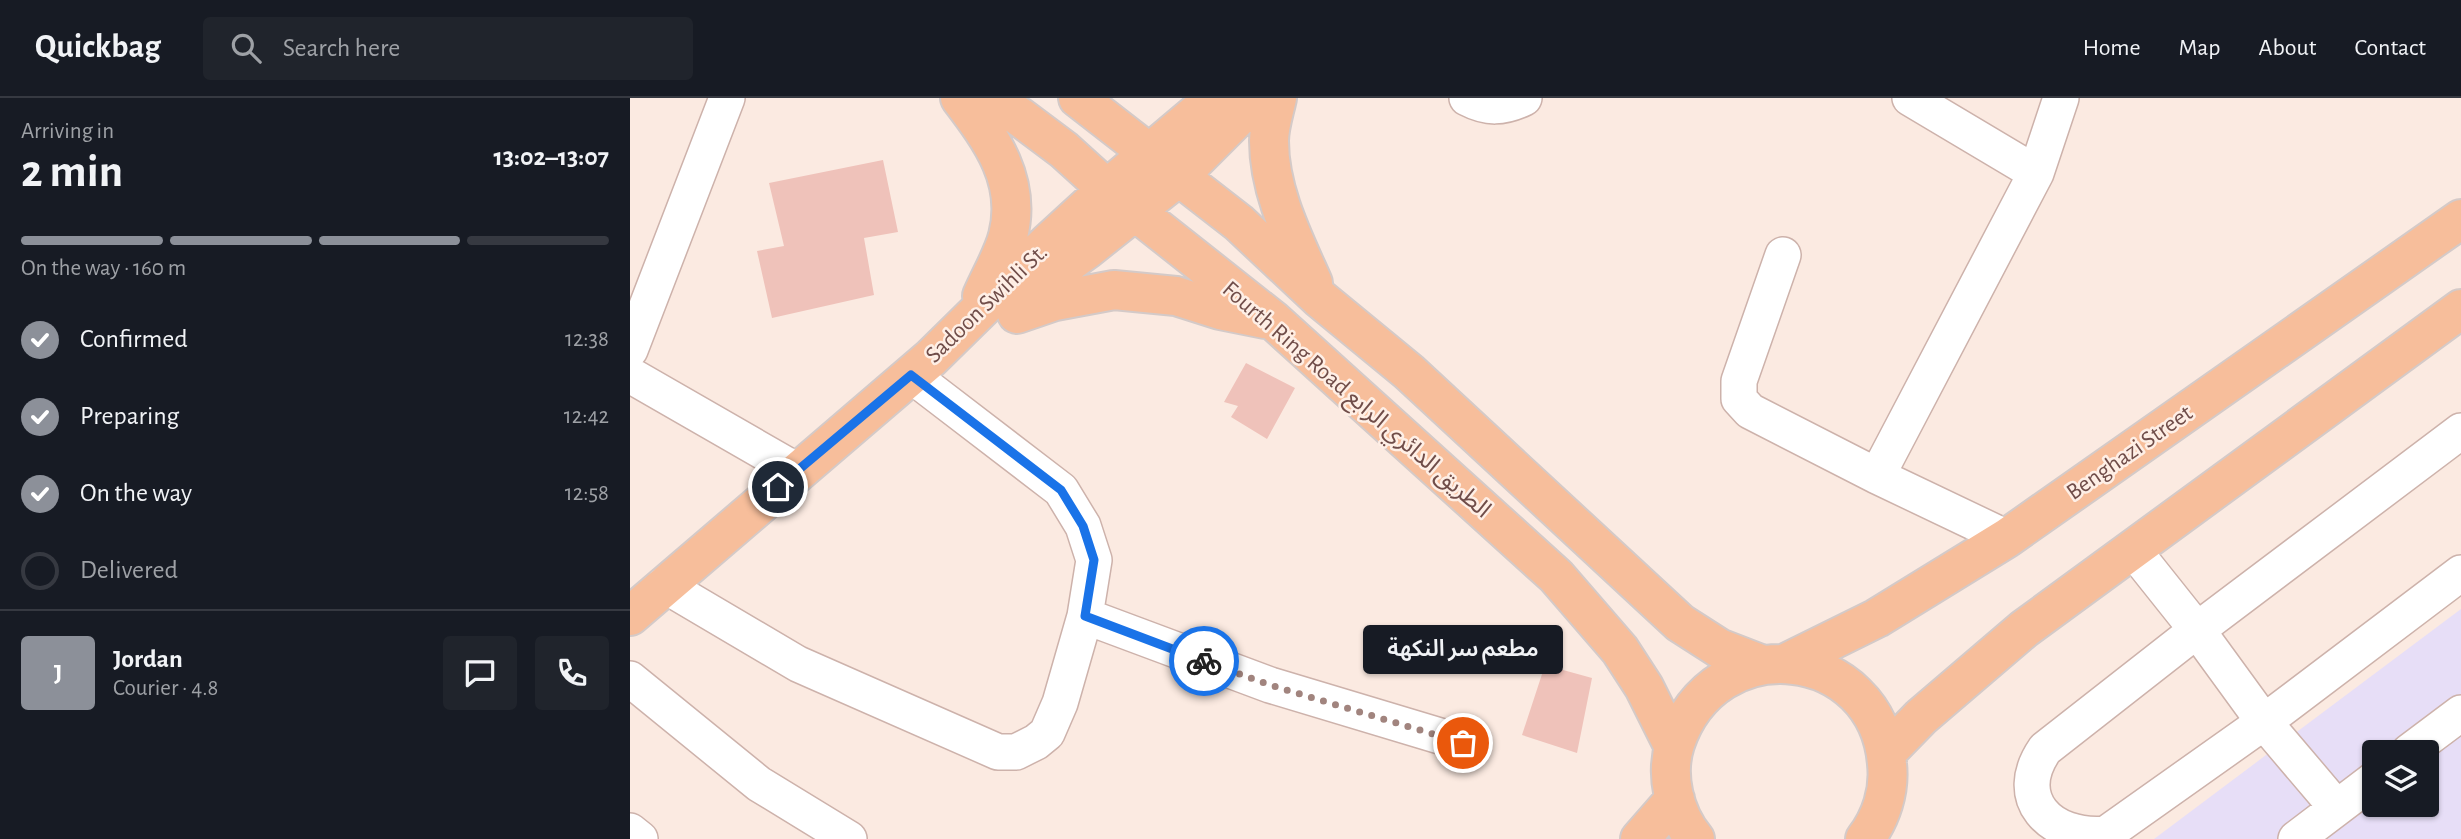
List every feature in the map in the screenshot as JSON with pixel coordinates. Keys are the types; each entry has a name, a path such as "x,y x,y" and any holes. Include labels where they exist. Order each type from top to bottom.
{"main road":[{"path":"942,349 1008,238 1012,212 1010,180 1002,160 960,98"},
{"name":"Fourth Ring Road الطريق الدائري الرابع","path":"990,98 1064,150 1121,201 1167,234 1274,321 1556,576 1620,650 1644,687 1674,747"},
{"name":"Fourth Ring Road الطريق الدائري الرابع","path":"1078,98 1239,223 1319,298 1409,372 1680,623 1720,648 1774,664 1805,667 1825,674 1847,687 1866,706 1878,728 1886,753 1888,774 1880,831"},
{"path":"1164,165 1214,98"},
{"path":"1164,165 1257,98"},
{"path":"1277,98 1269,139 1274,184 1319,298"},
{"name":"Sadoon Swihli St.","path":"641,602 1164,165"},
{"name":"Benghazi Street","path":"1674,747 1683,723 1697,701 1716,684 1739,672 1774,664 1877,618 2007,538 2461,219"},
{"path":"942,349 1012,316 1055,301 1114,290 1176,296 1220,310 1274,321"},
{"path":"1886,753 1921,717 2024,629 2461,309"},
{"path":"1674,747 1672,773 1675,799 1682,818 1695,839"},
{"path":"1640,839 1675,799"}],"street":[{"path":"630,350 727,98"},
{"path":"1467,98 1482,106 1506,106 1524,98"},
{"path":"1910,98 2036,173"},
{"path":"1877,476 2036,173 2060,98"},
{"path":"1783,255 1739,381 1739,399 1750,411 2007,538"},
{"path":"641,602 798,664 998,752 1016,752 1048,733 1060,704 1085,616 1094,560 1083,526 1061,490 942,349"},
{"path":"630,375 797,471"},
{"path":"2461,432 2045,749 2033,773 2034,801 2039,813 2049,825 2076,838 2106,834 2264,722 2461,573"},
{"path":"2134,551 2264,722 2337,808"},
{"path":"1085,616 1270,685 1463,743"},
{"path":"630,679 759,784 849,839"},
{"path":"2425,740 2461,713"},
{"path":"2296,839 2362,789"},
{"path":"630,831 640,839"}],"shaded area":[{"path":"2461,609 2461,839 2154,839"}],"building":[{"path":"883,160 898,232 864,238 874,295 772,318 757,251 784,246 769,183"},
{"path":"1246,363 1295,388 1267,439 1231,417 1238,406 1224,402"},
{"path":"1545,665 1592,678 1577,753 1522,735"}],"way so far":[{"path":"1204,661 1270,685 1463,743"}],"place":[{"name":"مطعم سر النكهة","path":"1463,743"}],"route":[{"path":"778,487 911,375 1061,490 1083,526 1094,560 1085,616 1204,661"}]}
